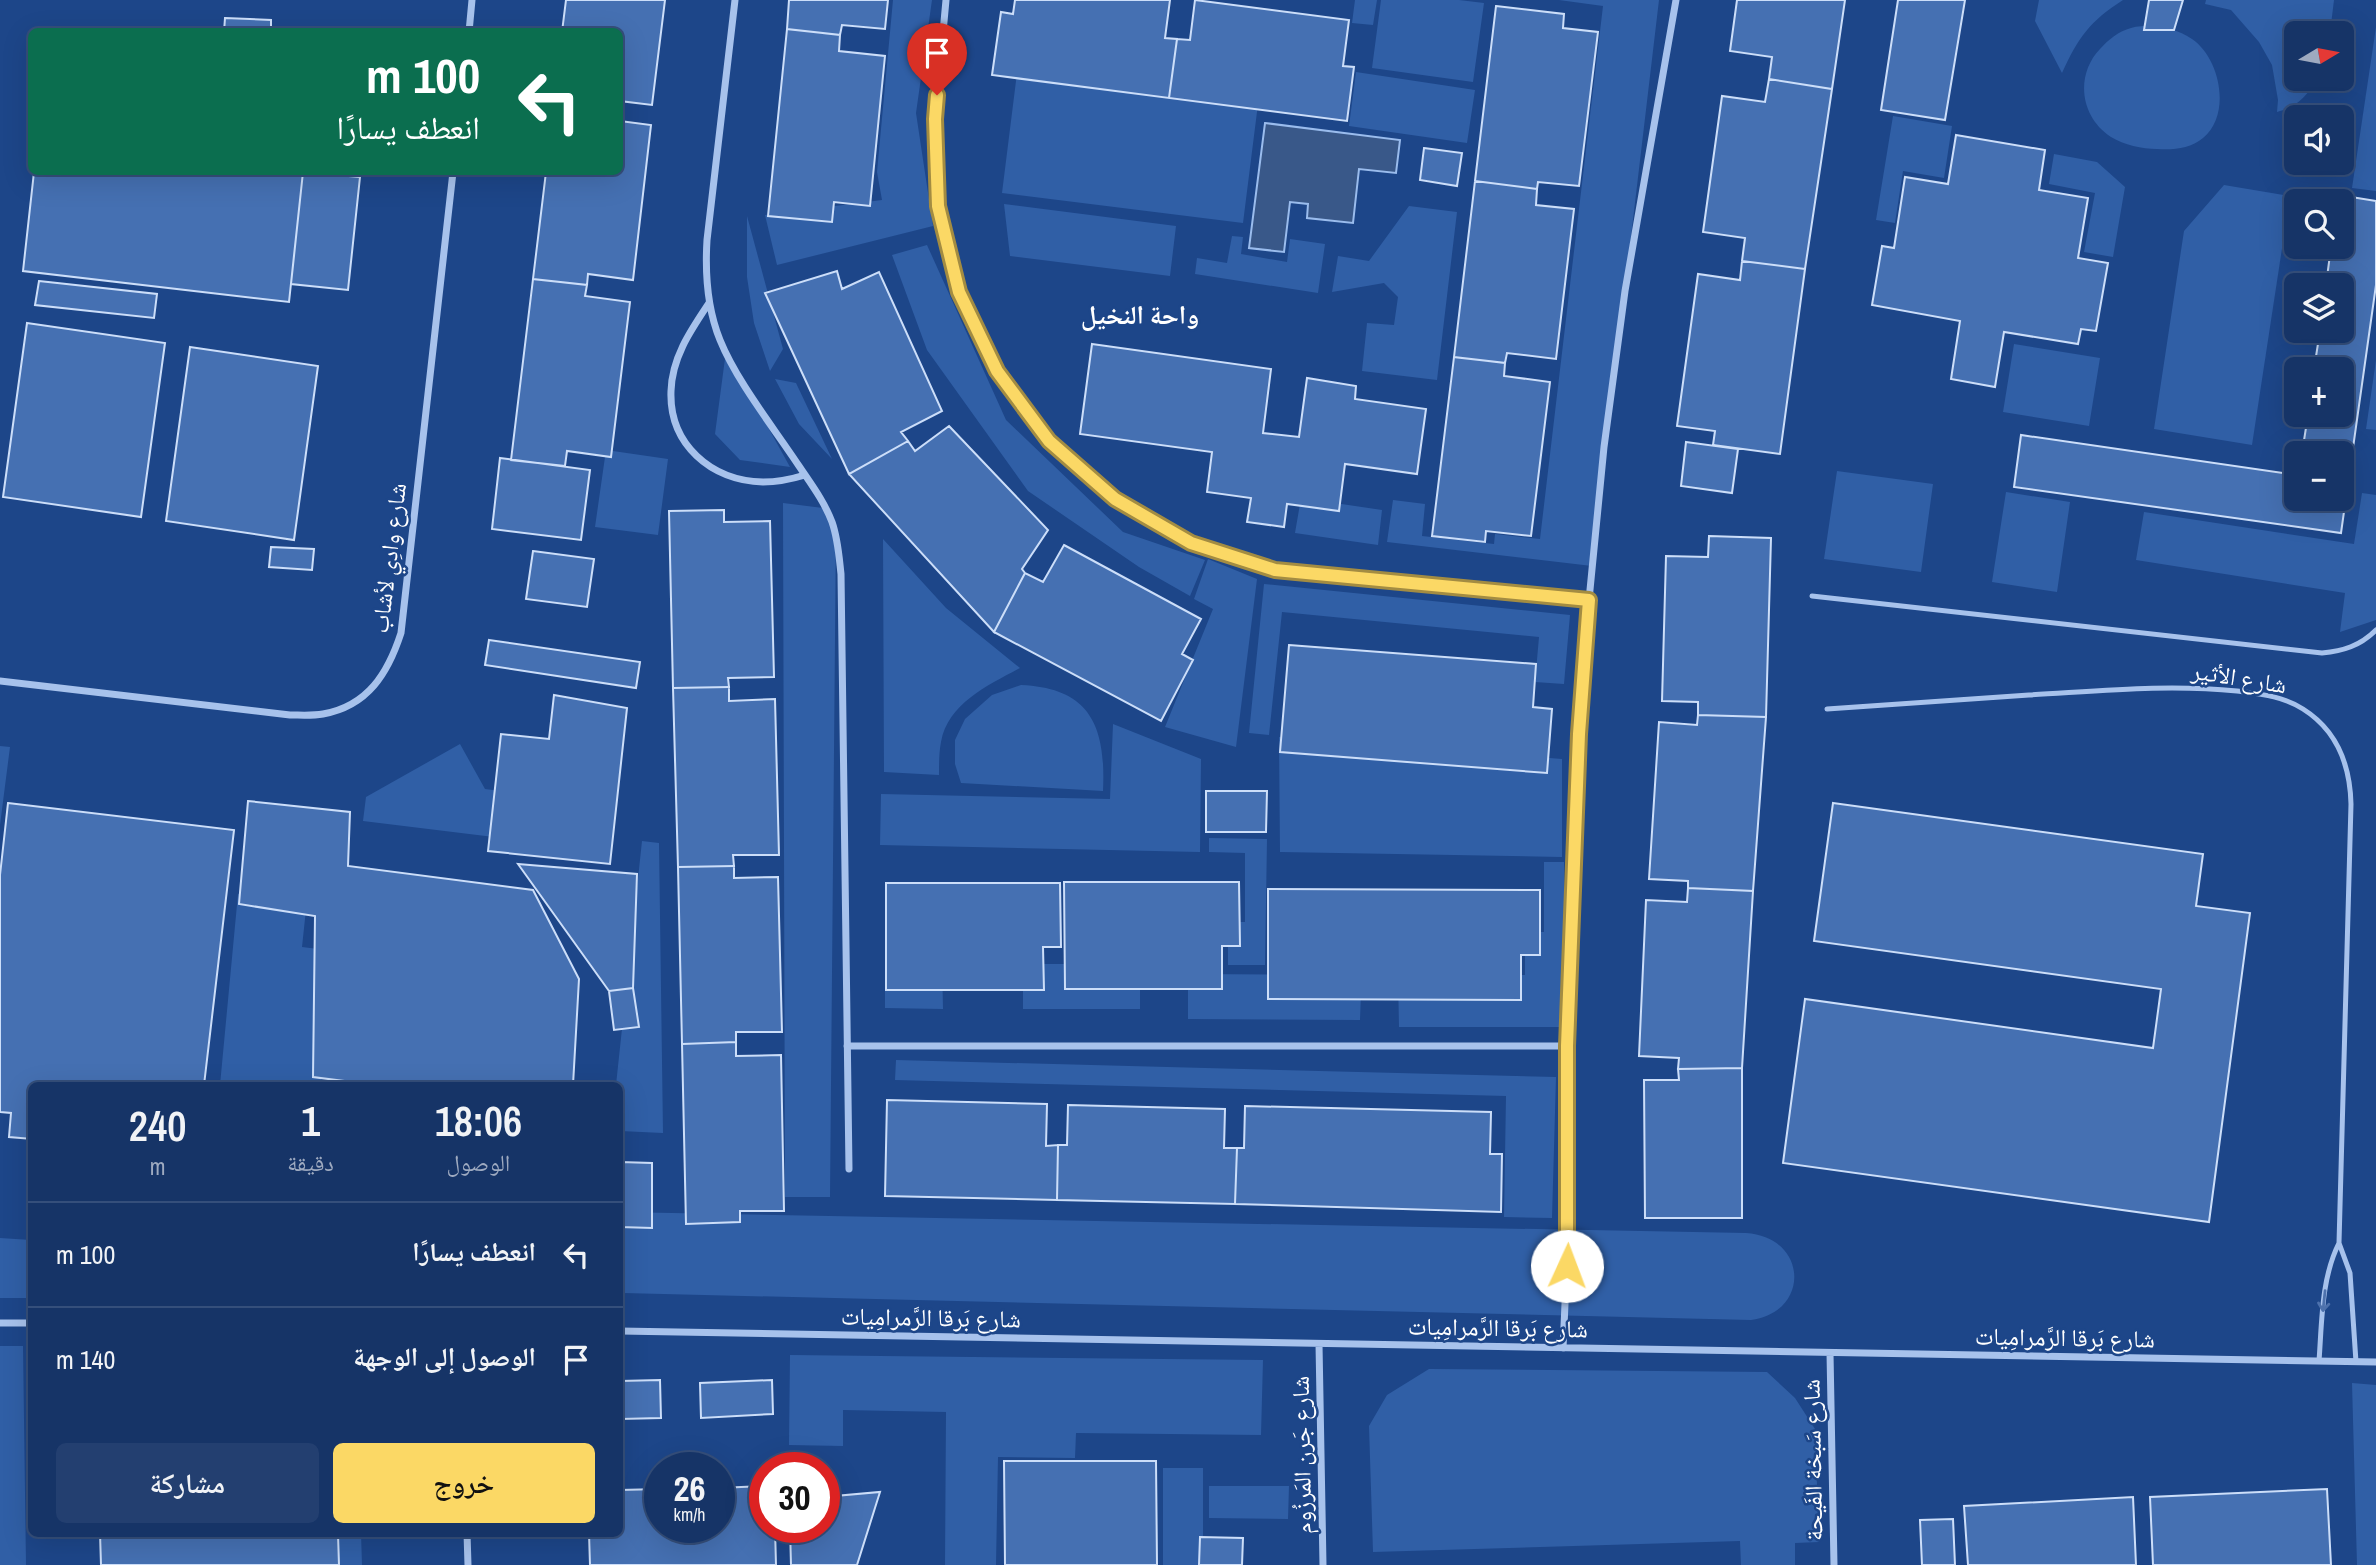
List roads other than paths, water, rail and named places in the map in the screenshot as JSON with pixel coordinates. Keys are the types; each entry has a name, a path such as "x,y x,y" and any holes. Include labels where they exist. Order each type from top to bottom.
{"street":[{"path":"469,28 472,0"},
{"path":"735,0 707,240 709,303 719,339 736,370 820,496 832,522 839,548 849,1169"},
{"path":"946,0 935,119 938,206 959,292 991,360 1049,441 1115,499 1180,537 1275,570 1589,600"},
{"path":"1563,1348 1568,1238 1567,1046 1579,734 1589,600 1604,447 1625,291 1676,0"},
{"name":"شارع وادِي لأشاب","path":"0,681 290,715 323,714 351,704 375,686 392,662 401,633 453,175"},
{"path":"709,303 685,340 671,390 674,422 688,449 708,467 736,478 763,482 805,475"},
{"path":"847,1046 1567,1046"},
{"path":"0,1323 28,1324"},
{"name":"شارع بَرقا الرَّمرامِيات","path":"623,1331 2376,1362"},
{"name":"شارع جَرن المَرزُوم","path":"1319,1344 1323,1565"},
{"name":"شارع سَبخة الفَيحة","path":"1830,1353 1834,1565"},
{"path":"467,1537 468,1565"}],"lane":[{"path":"1812,596 2322,653 2338,652 2354,646 2376,630"},
{"name":"شارع الأثير","path":"1827,709 2193,686 2282,698 2302,707 2319,720 2334,738 2345,759 2351,804 2339,1243 2350,1273 2357,1362"},
{"name":"شارع الأثير","path":"2319,1361 2328,1274 2339,1243"}],"district":[{"name":"واحة النخيل","path":"1140,315"}]}
